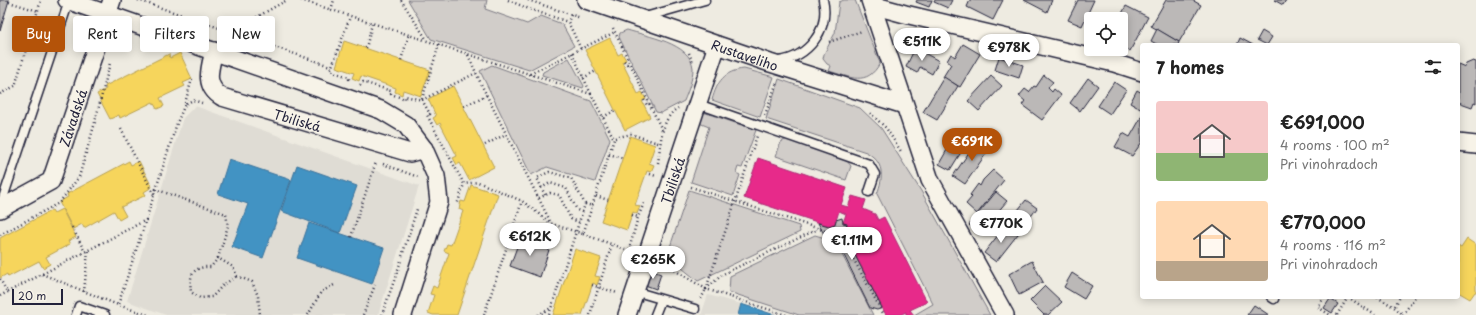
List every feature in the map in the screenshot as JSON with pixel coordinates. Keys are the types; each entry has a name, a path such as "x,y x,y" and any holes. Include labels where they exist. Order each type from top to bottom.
{"street":[{"path":"68,0 109,7 214,51 381,110 406,125 424,149 436,176 439,202 403,315"},
{"name":"Rustaveliho","path":"586,0 770,63 904,105"},
{"path":"871,2 905,14 1114,62 1140,71"},
{"path":"871,2 930,180 1005,315"},
{"name":"Závadská","path":"0,208 51,181 109,7"},
{"name":"Tbiliská","path":"627,315 690,105 717,45"},
{"name":"Tbiliská","path":"214,51 209,80 212,89 222,97 410,153 424,149"},
{"path":"1460,143 1476,145"}],"lane":[{"path":"0,208 68,0"},
{"path":"642,18 705,0"},
{"path":"770,63 791,59 814,42 821,30 824,18 823,0"},
{"path":"690,105 761,126 869,164 875,174 869,192"},
{"path":"634,291 695,309"},
{"path":"655,315 661,300"},
{"path":"76,315 79,306 105,315"}],"path":[{"path":"0,94 15,86 41,0"},
{"path":"260,16 287,0"},
{"path":"301,0 591,94"},
{"path":"331,10 334,0"},
{"path":"401,0 427,40"},
{"path":"508,0 528,9 568,22 581,49"},
{"path":"528,0 585,19"},
{"path":"9,2 38,11"},
{"path":"568,22 571,15"},
{"path":"331,69 350,17"},
{"path":"366,48 372,24"},
{"path":"606,26 613,28 620,27"},
{"path":"613,28 651,103 662,130"},
{"path":"829,42 869,29"},
{"path":"530,74 615,32"},
{"path":"401,60 409,35"},
{"path":"439,44 422,100 476,72"},
{"path":"688,51 694,66"},
{"path":"572,53 614,139 584,234"},
{"path":"468,54 506,134 552,224"},
{"path":"0,235 59,203 78,177 94,126 112,56"},
{"path":"624,61 626,64 630,62"},
{"path":"583,78 596,72"},
{"path":"118,305 155,190 185,104 192,76"},
{"path":"706,289 776,82"},
{"path":"464,106 487,95"},
{"path":"185,104 193,100 210,105"},
{"path":"644,100 647,105 651,103"},
{"path":"654,183 662,130 672,112 690,105"},
{"path":"603,117 616,110"},
{"path":"120,129 154,195"},
{"path":"485,145 506,134"},
{"path":"615,138 631,134 661,144"},
{"path":"609,154 622,158"},
{"path":"370,160 421,178"},
{"path":"351,237 376,162"},
{"path":"545,195 537,178 549,172 571,178 585,204 592,206"},
{"path":"650,174 656,176"},
{"path":"464,184 478,182 522,201 552,224 633,251"},
{"path":"541,188 550,183 566,188 577,210 582,212"},
{"path":"691,186 841,236 884,315"},
{"path":"155,190 226,214 228,226 218,258 211,267 202,266 194,272 190,280 191,292 200,298 212,297 223,285 237,276"},
{"path":"539,198 550,193 559,195 571,219 579,222"},
{"path":"596,196 608,200"},
{"path":"628,250 638,217 647,197"},
{"path":"484,315 522,201"},
{"path":"549,315 585,204"},
{"path":"382,315 418,207"},
{"path":"632,215 638,217"},
{"path":"0,296 146,220"},
{"path":"72,227 86,251 84,292"},
{"path":"706,289 723,274 818,229"},
{"path":"590,315 612,244"},
{"path":"218,258 233,267 237,276 252,282 258,296 260,315"},
{"path":"660,262 706,289 786,315"},
{"path":"42,274 84,292 148,315"},
{"path":"0,279 7,292"},
{"path":"308,315 321,292 334,285"},
{"path":"364,315 375,285"},
{"path":"592,285 617,293"},
{"path":"1323,299 1318,307 1330,315"},
{"path":"1337,315 1347,299"},
{"path":"1351,299 1376,315"},
{"path":"1380,299 1389,305 1395,306 1404,315 1414,299"},
{"path":"1395,306 1399,299"},
{"path":"538,315 551,308"}],"shaded area":[{"path":"408,0 487,0 485,9 527,24 541,16 562,24 574,46 529,70 431,39"},
{"path":"844,0 855,0 880,63 870,75 864,78 851,77 829,71 831,66 823,59 835,33 839,2"},
{"path":"627,30 656,38 685,52 690,59 693,68 690,85 684,101 661,113 656,112 619,37 620,33"},
{"path":"569,58 584,86 583,88 542,75 543,72"},
{"path":"492,65 591,101 610,139 595,182 547,167 531,175 480,71"},
{"path":"744,69 774,77 760,117 712,100 716,88 722,78 731,72"},
{"path":"779,79 860,108 881,128 921,191 990,315 914,315 933,304 877,194 881,181 881,170 879,165 872,156 866,152 766,119"},
{"path":"195,106 419,186 378,315 166,315 127,301 183,118"},
{"path":"703,112 756,130 742,168 738,167 736,173 740,175 733,196 691,182 709,127 699,123"},
{"path":"787,139 847,161 851,166 846,180 776,156 781,142"},
{"path":"689,190 799,226 800,232 698,281 667,256"},
{"path":"815,235 835,241 873,315 799,315 729,292 730,276"},
{"path":"708,295 741,304 775,315 701,315"}],"building: Homes":[{"path":"610,38 618,55 622,53 626,60 622,62 638,94 642,92 646,99 642,101 650,117 625,130 585,50"},
{"path":"344,41 430,70 421,96 403,90 402,95 395,92 396,88 361,76 359,81 352,78 354,73 336,67"},
{"path":"180,53 192,79 183,83 185,86 160,98 164,106 157,109 153,102 120,118 119,115 110,119 97,94 106,89 105,86 169,54 170,58"},
{"path":"453,86 494,167 469,180 460,163 457,165 453,158 457,156 440,123 437,125 433,118 436,116 428,99"},
{"path":"630,136 655,145 649,163 654,165 651,172 647,171 635,205 640,206 637,214 633,212 627,230 601,221"},
{"path":"129,161 131,165 139,161 152,187 144,192 146,195 121,207 126,216 119,220 114,211 84,228 82,224 73,229 59,202 68,197 67,194"},
{"path":"471,185 498,194 457,315 433,315 428,313 434,295 430,294 433,286 437,288 449,253 444,251 447,244 451,245 463,211 459,209 461,201 465,202"},
{"path":"62,209 76,237 68,241 70,244 46,257 50,264 43,268 39,261 8,277 7,274 0,278 0,238 52,210 54,213"},
{"path":"1467,239 1476,245 1476,292 1470,299 1460,293 1460,247"},
{"path":"575,249 601,258 595,276 600,277 597,285 593,283 582,315 553,315"}],"building: Schools":[{"path":"229,159 291,180 263,258 232,247 248,204 218,194"},
{"path":"297,165 357,186 340,233 281,211"},
{"path":"309,223 384,248 372,284 297,258"},
{"path":"741,304 775,315 738,315"}],"building: Health":[{"path":"758,158 847,188 841,205 848,207 852,196 866,200 863,209 875,214 878,220 884,217 927,302 910,310 914,315 906,315 906,312 900,315 886,315 848,241 851,232 855,231 853,226 848,228 847,224 843,223 846,214 839,211 835,224 829,226 744,198"}],"building: Other":[{"path":"0,0 9,0 0,31"},
{"path":"917,0 932,0 929,7 916,2"},
{"path":"935,0 952,0 948,8 934,2"},
{"path":"970,0 1003,0 993,20 967,7"},
{"path":"1024,0 1052,0 1047,12"},
{"path":"1078,0 1094,0 1088,12 1084,12 1084,22 1082,26 1068,20"},
{"path":"1166,0 1192,0 1201,5 1179,42 1151,26"},
{"path":"1274,0 1286,0 1283,5"},
{"path":"1126,6 1148,17 1130,51 1128,50 1128,12 1123,12"},
{"path":"1157,29 1179,42 1154,43 1151,41"},
{"path":"1262,31 1272,37 1268,43 1263,43 1257,40"},
{"path":"1240,38 1249,43 1238,43"},
{"path":"963,44 980,54 960,87 943,77 951,64 947,61 951,54 955,57"},
{"path":"915,48 939,61 932,74 920,67 917,73 906,67"},
{"path":"999,57 1023,65 1019,78 995,70"},
{"path":"1473,61 1476,62 1476,103 1474,102 1472,107 1460,103 1460,65 1465,67 1466,64"},
{"path":"1044,75 1053,82 1048,88 1052,92 1054,89 1061,95 1042,120 1022,105 1025,101 1019,96 1025,89 1029,92 1034,86 1036,87"},
{"path":"991,76 1002,86 979,111 968,101"},
{"path":"944,77 958,86 937,120 923,112"},
{"path":"1088,78 1098,86 1080,111 1070,103"},
{"path":"1114,82 1126,90 1110,114 1098,106"},
{"path":"1137,90 1140,92 1140,109 1130,103"},
{"path":"1140,120 1140,145 1132,156 1115,147 1123,133 1130,137"},
{"path":"956,134 968,141 950,170 939,164"},
{"path":"978,139 990,148 965,184 953,176"},
{"path":"993,170 1004,180 977,214 966,204 972,197 970,195 978,184 980,186 983,180"},
{"path":"996,192 1007,201 979,234 969,225"},
{"path":"1026,200 1037,208 1018,234 1006,225"},
{"path":"842,218 843,223 847,224 844,234 882,308 877,310 870,308 836,239 825,236 818,223 829,226 835,224 836,220"},
{"path":"1006,225 1018,234 996,262 984,253"},
{"path":"521,236 550,247 540,277 510,266"},
{"path":"1032,261 1043,282 1019,295 1009,274"},
{"path":"650,270 661,274 656,289 645,285"},
{"path":"1072,273 1092,286 1084,299 1064,287"},
{"path":"1045,286 1062,302 1048,315 1044,315 1030,301"},
{"path":"1330,299 1338,304 1332,313 1324,308"},
{"path":"1254,305 1269,315 1247,315"}]}
